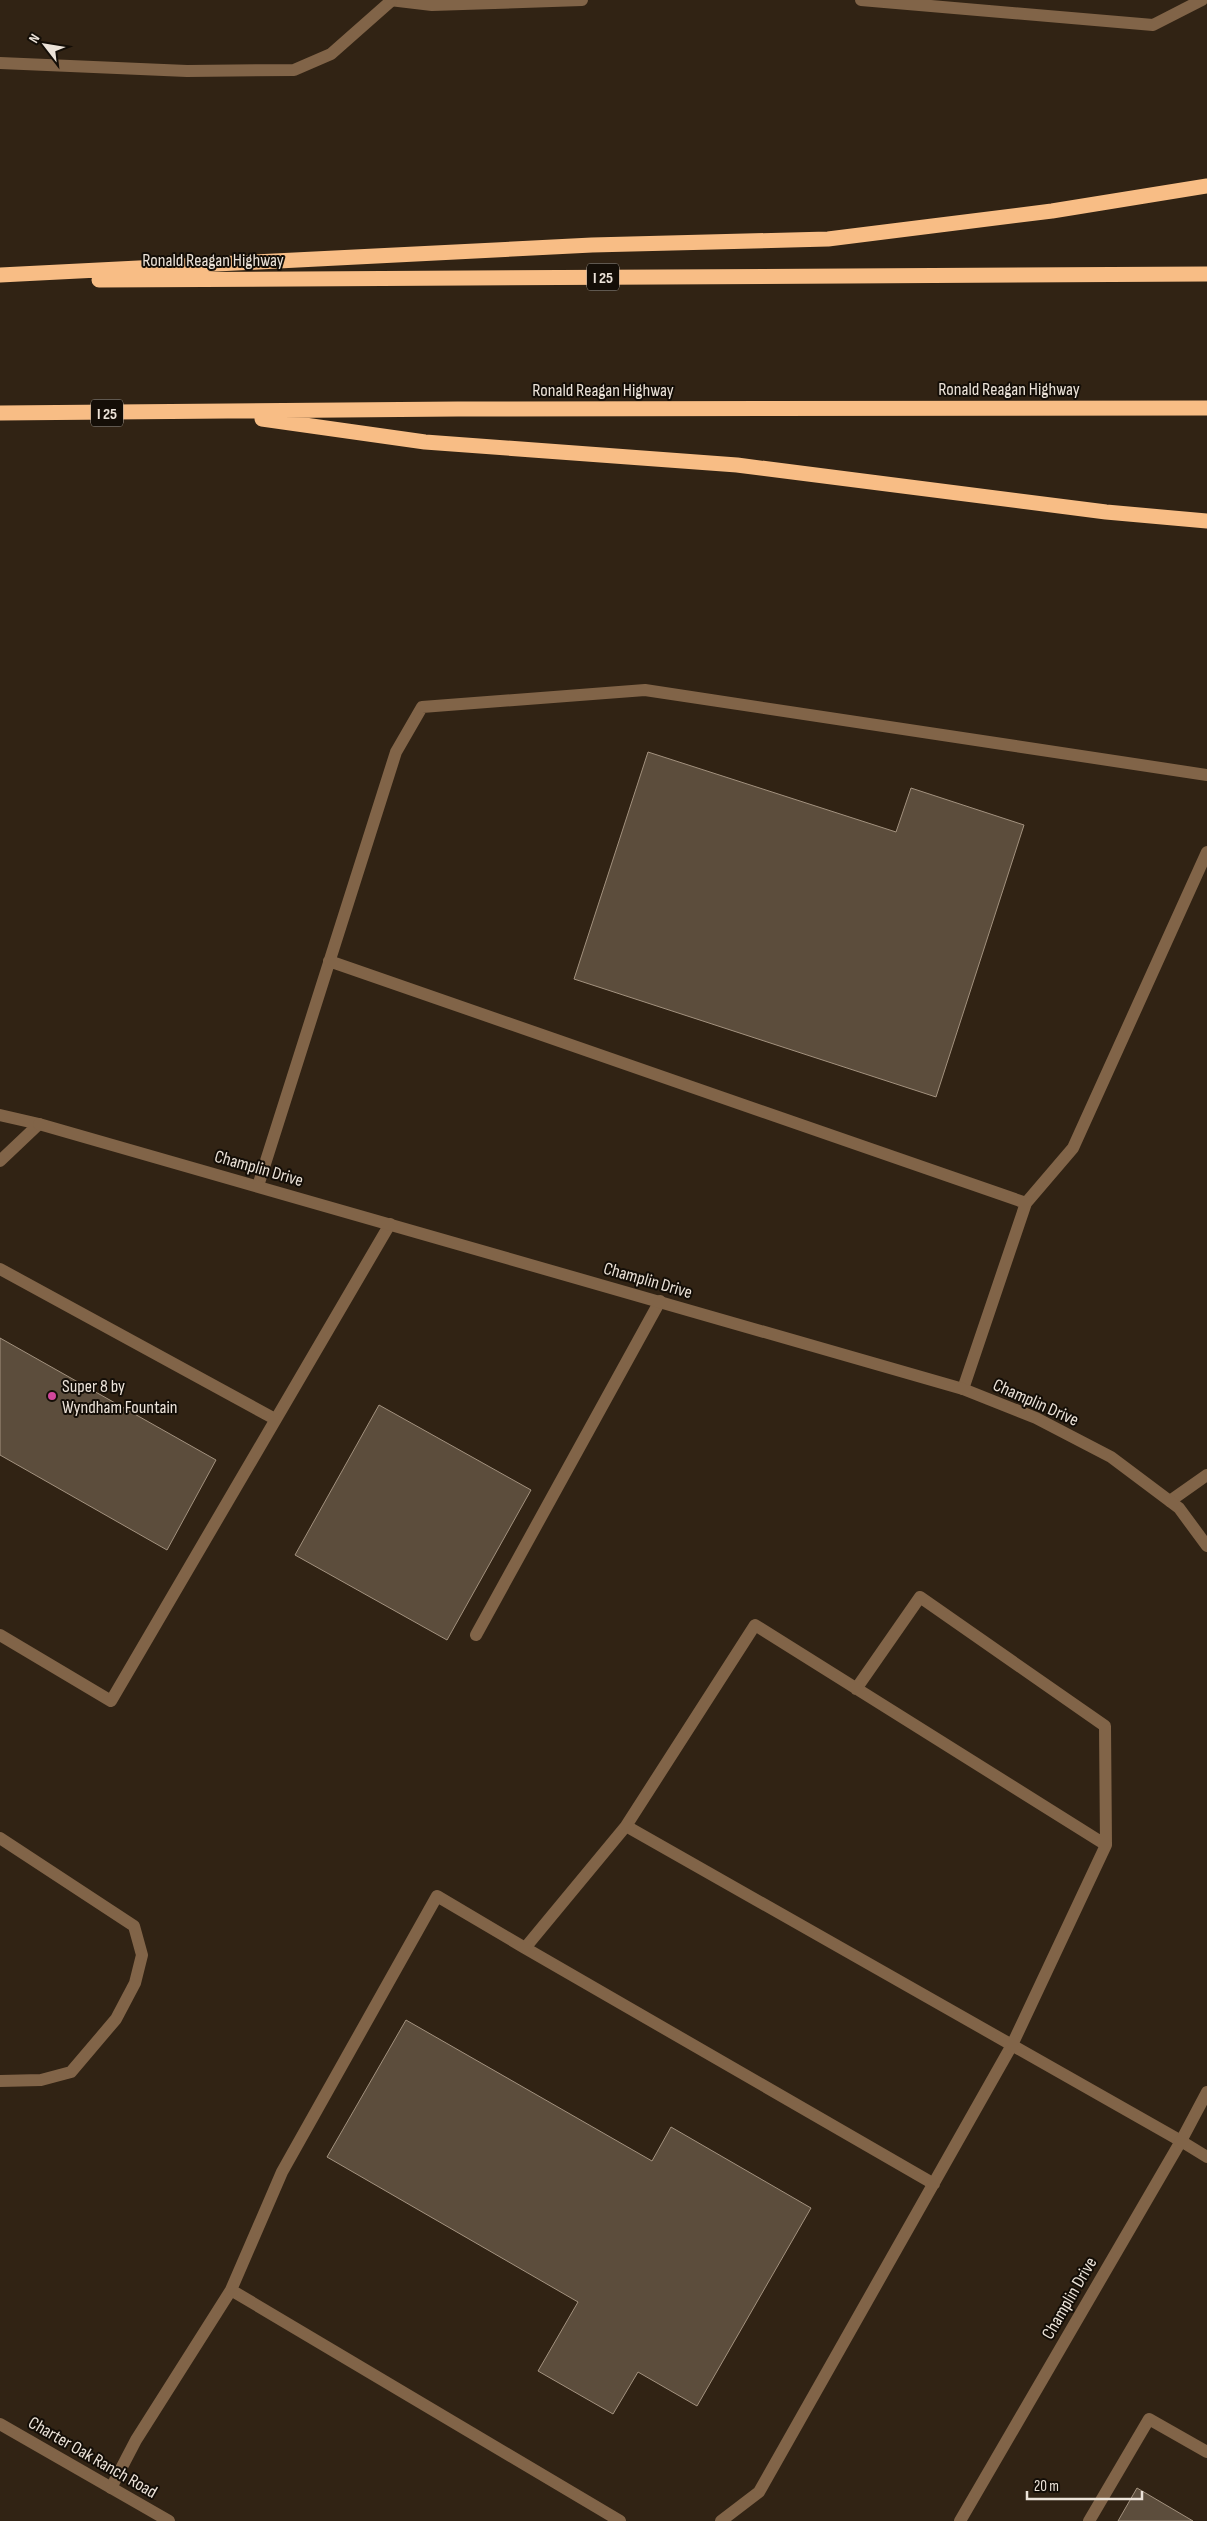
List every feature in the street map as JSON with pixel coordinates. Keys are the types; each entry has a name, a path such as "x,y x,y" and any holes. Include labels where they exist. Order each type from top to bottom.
{"highway":[{"path":"0,276 592,245 828,239 1052,211 1207,186"},
{"name":"Ronald Reagan Highway","path":"0,281 1207,274"},
{"name":"Ronald Reagan Highway","path":"0,413 214,413 458,409 1207,408"},
{"path":"214,413 425,442 737,465 1106,512 1207,521"}],"street":[{"path":"0,63 187,71 294,70 331,54 391,0 432,5 582,0"},
{"path":"861,0 1154,25 1202,0"},
{"path":"258,1186 396,752 422,707 645,690 1207,775"},
{"path":"963,1389 1026,1203 1073,1148 1207,852"},
{"path":"329,962 1026,1203"},
{"name":"Champlin Drive","path":"0,1115 39,1124 258,1186 963,1389 1036,1418 1111,1457 1179,1508 1207,1546"},
{"path":"0,1160 39,1124"},
{"path":"0,1634 111,1700 390,1224"},
{"path":"0,1269 275,1418"},
{"path":"476,1635 660,1301"},
{"path":"1170,1501 1207,1475"},
{"path":"721,2521 759,2492 1012,2045 1106,1845 1105,1726 920,1597 856,1688"},
{"path":"525,1948 626,1826 755,1625 1106,1845"},
{"path":"626,1826 1207,2157"},
{"path":"0,1838 134,1926 142,1955 134,1983 116,2019 71,2072 41,2080 0,2081"},
{"path":"111,2488 136,2440 231,2290 282,2172 437,1896 934,2184"},
{"name":"Champlin Drive","path":"960,2521 1181,2141 1207,2092"},
{"path":"231,2290 620,2521"},
{"path":"1089,2521 1149,2419 1207,2452"},
{"name":"Charter Oak Ranch Road","path":"0,2424 169,2521"}],"building":[{"path":"648,752 896,832 911,788 1024,825 936,1097 574,979"},
{"name":"Super 8 by Wyndham Fountain","path":"0,1338 216,1460 167,1550 0,1455"},
{"path":"379,1405 531,1490 447,1640 295,1555"},
{"path":"406,2020 652,2161 671,2127 811,2208 697,2406 638,2372 613,2414 538,2371 578,2302 327,2157"},
{"path":"1137,2488 1193,2521 1118,2521"}],"place":[{"name":"Super 8 by Wyndham Fountain","path":"52,1396"}]}
